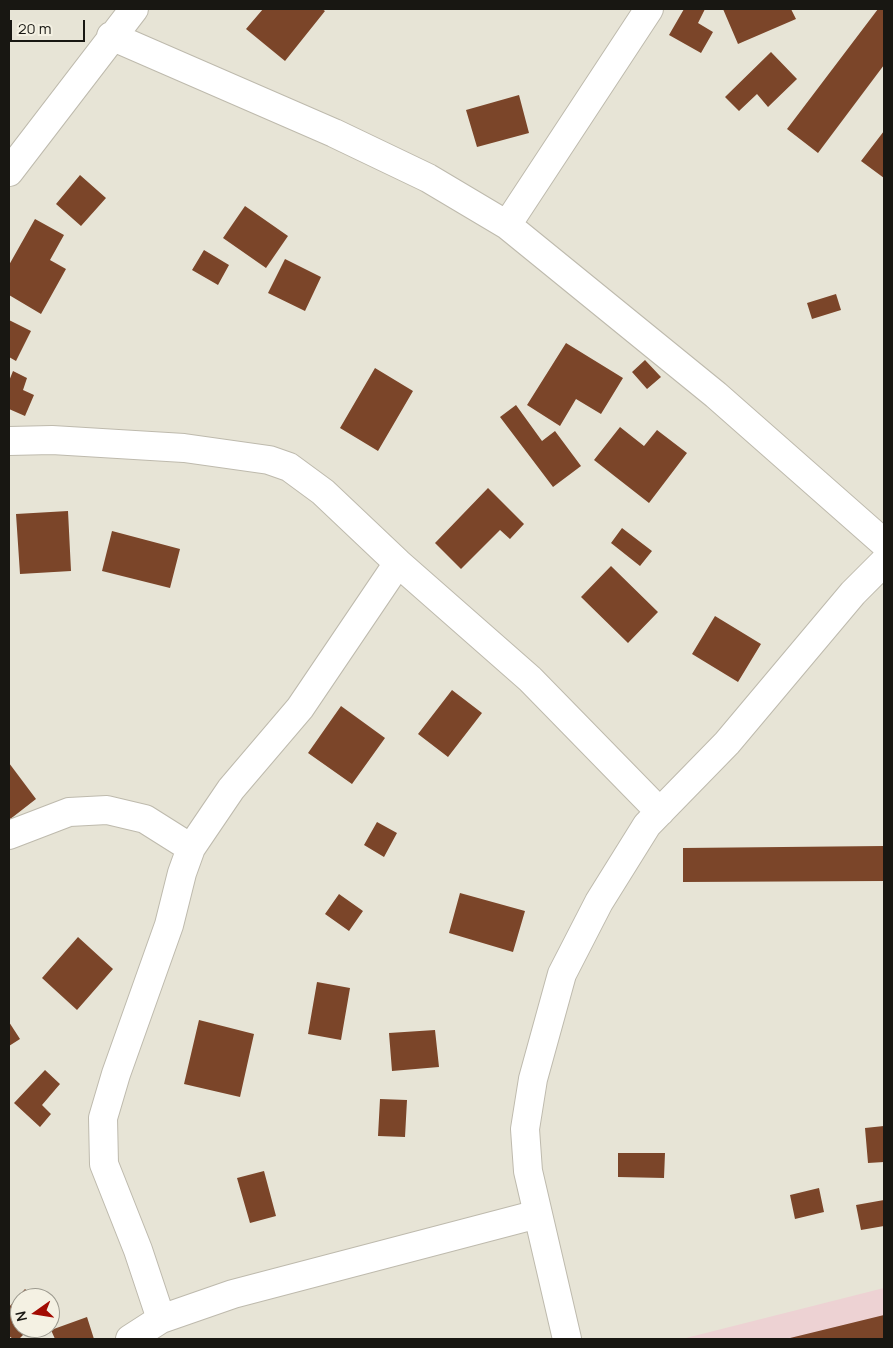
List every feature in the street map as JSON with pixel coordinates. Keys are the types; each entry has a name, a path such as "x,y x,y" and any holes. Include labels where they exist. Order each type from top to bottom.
{"street":[{"path":"9,172 111,36 134,9"},
{"path":"507,225 649,9"},
{"path":"111,36 334,133 428,178 507,225 716,395 884,543"},
{"path":"9,441 52,440 184,448 270,460 289,467 323,492 398,563 530,679 660,812"},
{"path":"567,1339 528,1172 525,1129 534,1079 562,974 599,902 647,825 727,743 853,593 884,562"},
{"path":"161,1319 138,1250 104,1164 104,1118 116,1074 169,925 182,873 191,848 230,789 300,708 398,563"},
{"path":"9,836 69,812 107,810 145,819 191,848"},
{"path":"130,1339 161,1319 233,1294 538,1214"}],"shaded area":[{"path":"884,1288 884,1339 682,1339"}],"building":[{"path":"263,9 322,9 325,11 285,61 246,29"},
{"path":"684,9 705,9 698,23 713,32 701,53 669,35"},
{"path":"723,9 791,9 796,19 738,44"},
{"path":"878,9 884,9 884,65 818,153 787,129"},
{"path":"771,52 797,79 768,107 757,94 739,111 725,97"},
{"path":"519,95 529,133 477,147 466,110"},
{"path":"884,131 884,178 861,161"},
{"path":"80,175 106,198 81,226 56,204"},
{"path":"245,206 288,236 266,268 223,238"},
{"path":"35,219 64,235 50,260 66,269 41,314 9,295 9,265"},
{"path":"204,250 229,265 218,285 192,270"},
{"path":"285,259 321,277 305,311 268,293"},
{"path":"836,294 841,310 812,319 807,303"},
{"path":"9,320 31,331 16,361 9,357"},
{"path":"566,343 623,378 601,414 576,399 560,426 527,405"},
{"path":"645,360 661,377 647,389 632,372"},
{"path":"375,368 413,391 378,451 340,428"},
{"path":"13,371 27,378 23,390 34,395 25,416 9,409 9,381"},
{"path":"516,405 542,441 555,431 581,466 553,487 500,417"},
{"path":"620,427 644,446 657,430 687,453 649,503 594,460"},
{"path":"488,488 524,524 510,539 500,530 461,569 435,543"},
{"path":"68,511 71,571 20,574 16,514"},
{"path":"622,528 652,551 640,566 611,543"},
{"path":"112,531 180,549 170,588 102,571"},
{"path":"611,566 658,612 628,643 581,597"},
{"path":"715,616 761,644 738,682 692,654"},
{"path":"452,690 482,713 448,757 418,734"},
{"path":"341,706 385,738 352,784 308,753"},
{"path":"9,763 36,799 9,820"},
{"path":"377,822 397,833 384,857 364,845"},
{"path":"884,846 884,881 683,882 683,848"},
{"path":"460,893 525,911 513,952 449,933"},
{"path":"339,894 363,911 349,931 325,914"},
{"path":"78,937 113,969 77,1010 42,978"},
{"path":"317,982 350,988 341,1040 308,1034"},
{"path":"199,1020 254,1034 240,1097 184,1084"},
{"path":"9,1022 20,1039 9,1046"},
{"path":"435,1030 439,1067 392,1071 389,1033"},
{"path":"45,1070 60,1084 42,1105 51,1114 40,1127 14,1103"},
{"path":"380,1099 407,1100 405,1137 378,1136"},
{"path":"884,1126 884,1162 868,1163 865,1128"},
{"path":"618,1153 665,1153 664,1178 618,1177"},
{"path":"264,1171 276,1216 250,1223 237,1178"},
{"path":"819,1188 824,1212 795,1219 790,1195"},
{"path":"884,1200 884,1226 861,1230 856,1205"},
{"path":"10,1306 10,1337 9,1336"},
{"path":"884,1315 884,1339 786,1339"},
{"path":"87,1317 94,1339 55,1339 60,1338 60,1327"}]}
